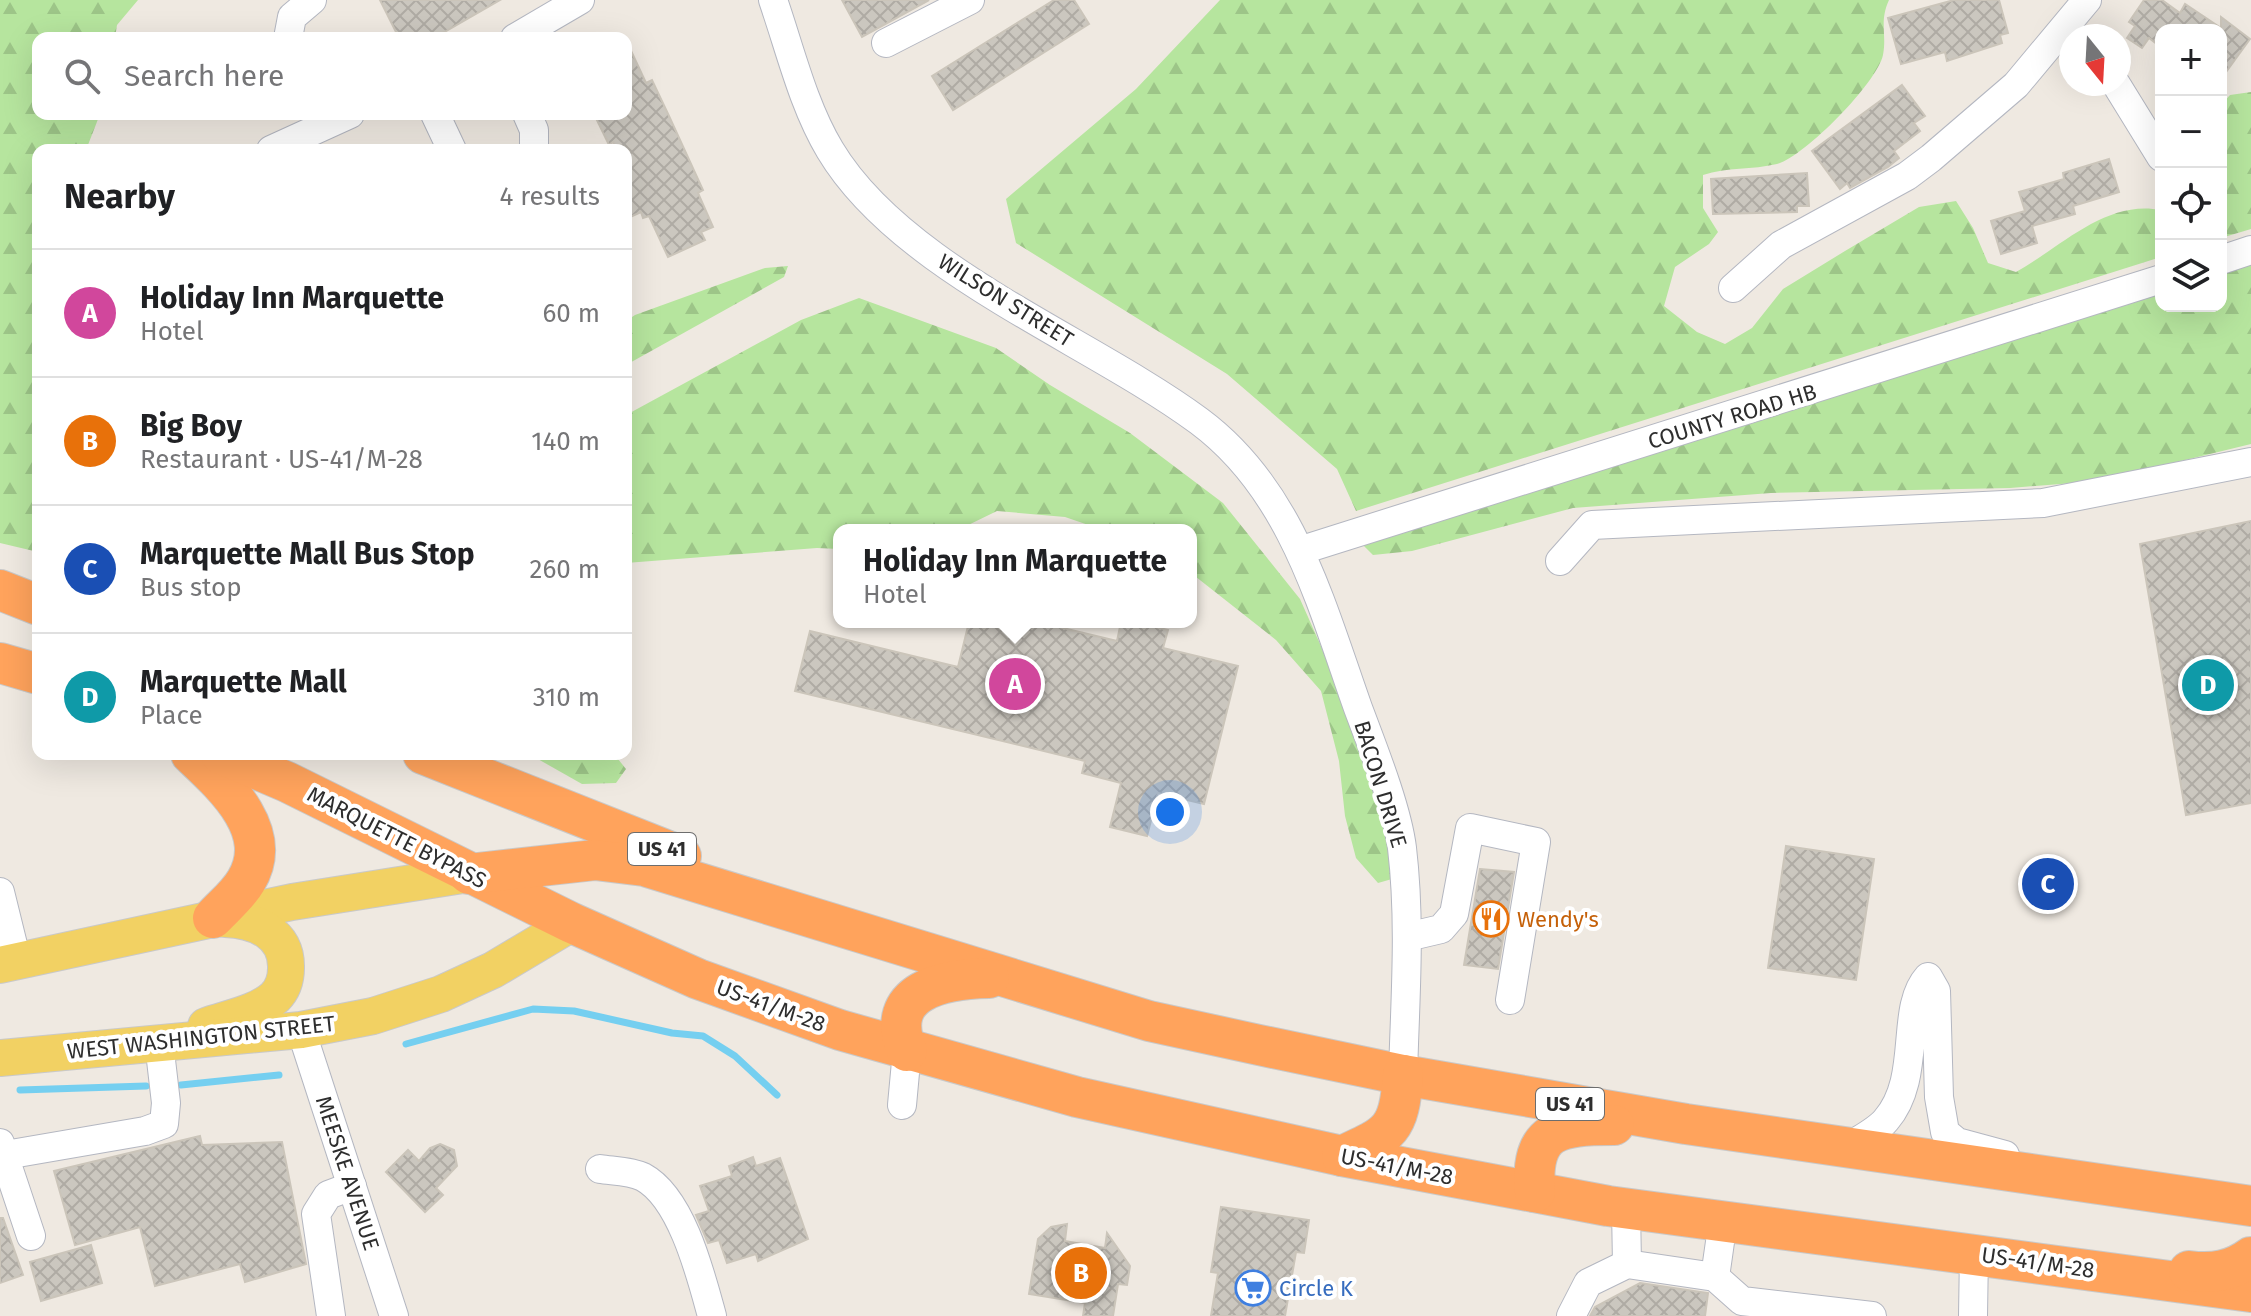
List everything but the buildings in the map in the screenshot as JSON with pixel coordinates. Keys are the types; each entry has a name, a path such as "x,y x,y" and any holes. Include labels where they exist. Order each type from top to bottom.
{"highway":[{"path":"0,590 32,603"},
{"path":"0,663 32,672"},
{"path":"197,760 235,797 252,828 255,847 255,858 246,882 213,918"},
{"name":"MARQUETTE BYPASS","path":"235,760 287,782 572,923"},
{"name":"US 41","path":"438,760 901,943 1149,1021 1403,1075 1686,1124 2251,1206"},
{"path":"469,874 595,860 644,866 901,943"},
{"name":"US-41/M-28","path":"572,923 698,979 907,1051 1077,1097 1342,1156 1626,1209 2251,1292"},
{"path":"907,1051 900,1034 901,1021 915,996 943,982 1009,978"},
{"path":"1342,1156 1388,1131 1401,1113 1403,1075"},
{"path":"1535,1192 1535,1154 1546,1139 1559,1131 1600,1125 1686,1124"},
{"path":"2018,1259 2086,1257 2209,1273 2226,1270 2251,1257"}],"main road":[{"path":"6,965 213,918 469,874"},
{"path":"159,1043 265,1004 283,986 286,974 284,950 267,929 253,922 213,918"},
{"name":"WEST WASHINGTON STREET","path":"0,1058 301,1030 373,1016 441,994 493,970 572,923"}],"street":[{"path":"289,32 292,17 312,0"},
{"path":"525,32 580,0"},
{"name":"WILSON STREET","path":"773,0 829,148 856,188 935,256 1200,422 1266,488 1302,550"},
{"path":"2074,24 2087,0"},
{"path":"886,43 954,4"},
{"path":"1733,288 1781,245 1907,176 2059,46"},
{"path":"2123,96 2155,147"},
{"path":"438,120 449,144"},
{"path":"530,120 534,130 534,144"},
{"path":"279,144 309,122"},
{"path":"2227,258 2251,250"},
{"name":"COUNTY ROAD HB","path":"1302,550 2155,281"},
{"path":"1560,561 1592,525 2043,503 2251,462"},
{"name":"BACON DRIVE","path":"1302,550 1368,735 1402,843 1407,937 1403,1075"},
{"path":"1407,937 1441,929 1454,914 1470,828 1536,842 1510,1000"},
{"path":"0,892 6,965"},
{"path":"1845,1149 1885,1122 1901,1096 1909,1068 1917,989 1928,977 1936,991 1939,1097 1945,1132 1957,1142 2105,1186"},
{"name":"MEESKE AVENUE","path":"301,1030 394,1316"},
{"path":"31,1236 2,1151 145,1131 164,1124 166,1103 159,1043"},
{"path":"902,1105 907,1051"},
{"path":"600,1169 641,1176 661,1189 683,1230 712,1316"},
{"path":"331,1316 316,1214 328,1195 352,1186"},
{"path":"1626,1209 1627,1264"},
{"path":"1723,1221 1715,1277 1738,1308 1872,1316"},
{"path":"1973,1316 1974,1253"},
{"path":"1571,1316 1588,1283 1627,1264 1715,1277"}],"green space":[{"path":"0,0 138,0 117,25 116,32 32,32 32,120 98,120 88,144 32,144 32,551 0,543"},
{"path":"1220,0 1889,0 1884,15 1883,55 1878,67 1854,100 1821,134 1777,164 1703,175 1703,208 1718,232 1709,244 1675,267 1664,306 1697,332 1725,344 1752,328 1783,289 1919,207 1956,201 1973,228 1988,263 2016,272 2103,218 2141,208 2155,209 2155,259 1356,511 1337,469 1227,374 1016,243 1006,199 1136,89"},
{"path":"2251,92 2251,229 2227,236 2227,98 2230,95"},
{"path":"2251,258 2251,444 2099,481 2010,488 1771,493 1573,508 1412,551 1373,555 1359,541 2155,288 2155,312 2227,312 2227,265"},
{"path":"788,266 784,277 632,362 632,317 765,268"},
{"path":"859,298 996,348 1130,433 1223,503 1300,599 1361,736 1395,847 1392,879 1378,883 1356,858 1345,816 1339,761 1321,691 1276,640 1197,578 1197,524 1085,524 1065,517 997,511 970,524 833,524 833,549 632,563 632,412 801,320"},
{"path":"540,760 619,760 626,769 616,783 582,784"}],"waterway":[{"path":"406,1044 533,1009 574,1011 672,1033 703,1036 735,1056 777,1095"},
{"path":"181,1085 279,1075"},
{"path":"20,1090 146,1086"}],"place":[{"name":"Holiday Inn Marquette","path":"1015,684"},
{"name":"Marquette Mall","path":"2208,685"},
{"name":"Marquette Mall Bus Stop","path":"2048,884"},
{"name":"Wendy's","path":"1491,919"},
{"name":"Big Boy","path":"1081,1273"},
{"name":"Circle K","path":"1253,1288"}]}
